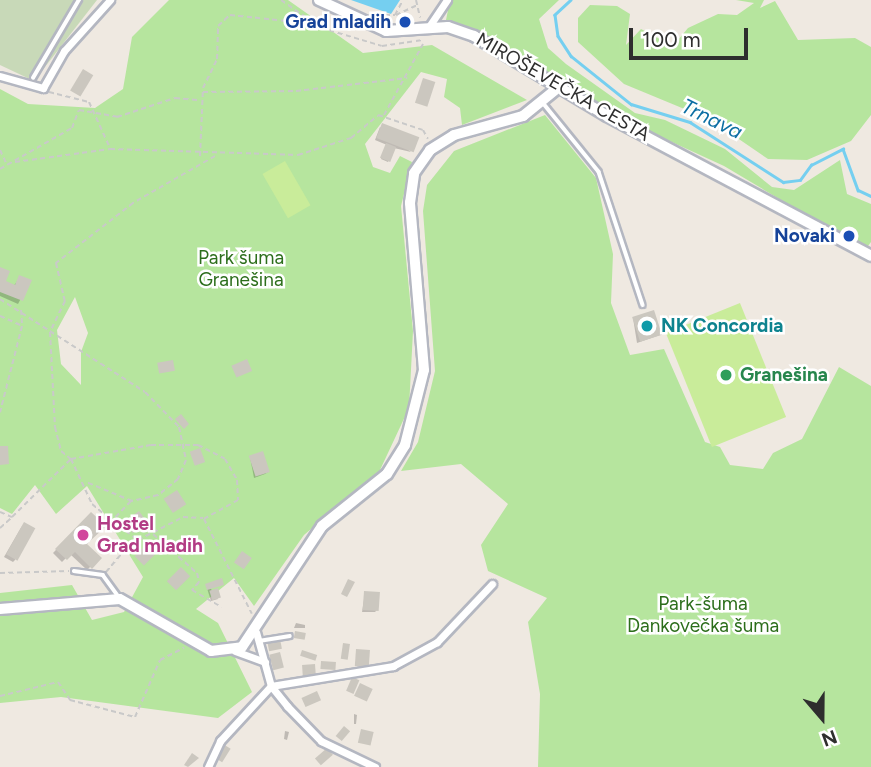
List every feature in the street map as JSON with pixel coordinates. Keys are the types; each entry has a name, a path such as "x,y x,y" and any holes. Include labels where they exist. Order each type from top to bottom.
{"street":[{"path":"0,76 39,89 110,0"},
{"name":"MIROŠEVEČKA CESTA","path":"319,0 386,31 424,23 474,36 560,86 871,255"},
{"path":"424,23 447,0"},
{"path":"235,651 258,636 322,526 387,474 405,445 424,370 410,203 414,173 430,150 543,102 560,86"},
{"path":"208,767 220,741 271,686 393,666 437,642 492,584"},
{"path":"0,609 120,599 211,651 235,651 265,662"},
{"path":"258,636 271,686 321,741 375,767"}],"lane":[{"path":"33,78 79,0"},
{"path":"543,102 598,172 643,304"},
{"path":"74,571 103,575 120,599"},
{"path":"258,636 290,636"}],"path":[{"path":"281,0 325,30"},
{"path":"396,15 403,0"},
{"path":"416,0 424,23"},
{"path":"372,14 396,15 417,5"},
{"path":"201,156 201,100 217,59 218,26 235,12 325,30 382,46 423,43"},
{"path":"15,162 110,149 201,156 298,155 351,138 383,117 407,78 423,38"},
{"path":"203,92 296,91 407,78"},
{"path":"39,89 89,102 110,149"},
{"path":"0,169 8,167 72,128 79,110 117,117 175,98 201,100"},
{"path":"383,117 423,130 430,150"},
{"path":"0,150 8,167"},
{"path":"134,538 92,504 86,482 57,439 50,332 65,301 56,263 133,202 215,156"},
{"path":"0,299 21,309 50,332 145,392 179,428 184,445 178,479 158,495 132,501 112,521"},
{"path":"0,412 22,326 21,309"},
{"path":"0,316 22,326"},
{"path":"0,528 71,459 131,447 184,445 217,453 237,480 238,500 204,519 183,517 152,533 134,538 103,575"},
{"path":"86,482 132,501"},
{"path":"0,512 12,517"},
{"path":"204,519 258,636"},
{"path":"152,533 197,573 200,582 192,590 222,607"},
{"path":"0,573 74,571"},
{"path":"0,696 58,682 70,700 135,717 160,660 177,654 190,638"}],"green space":[{"path":"0,0 97,0 34,81 0,65"},
{"name":"Park šuma Granešina","path":"169,0 288,0 363,53 432,45 527,100 462,125 460,108 444,97 447,79 421,72 365,144 373,167 390,173 400,156 412,162 401,206 413,331 409,408 380,470 304,535 254,606 234,578 196,609 218,623 252,692 218,718 61,697 0,703 0,593 72,585 92,620 124,612 143,577 87,486 56,514 35,485 12,514 0,508 0,89 28,104 95,108 123,89 132,37","holes":["75,297 88,333 81,352 81,385 61,364 57,330"]},
{"path":"450,0 559,0 539,19 548,48 566,64 635,113 665,120 725,149 772,187 794,190 840,160 847,194 871,204 871,242 865,250 724,166 613,115 473,29 446,20"},
{"path":"736,0 764,0 760,8 775,1 798,40 855,38 871,47 871,115 851,141 807,160 768,159 711,120 624,84 578,42 578,18 590,5 617,6 630,14 626,45 641,29 673,46 688,28 718,14 737,15 754,3"},
{"name":"Park-šuma Dankovečka šuma","path":"545,115 596,178 613,254 611,303 630,355 664,349 705,442 720,447 730,465 763,469 773,453 802,439 839,367 871,386 871,767 538,767 540,694 528,622 547,598 488,571 481,545 508,504 461,464 401,471 418,442 435,371 423,211 427,185 454,151"},
{"path":"285,161 310,205 288,218 262,174"},
{"name":"Granešina","path":"740,303 786,417 712,447 666,333"}],"water":[{"path":"351,0 400,0 391,14"}],"building":[{"path":"83,69 93,75 80,97 70,90"},
{"path":"423,78 435,82 427,107 415,103"},
{"path":"382,123 419,137 414,152 376,138"},
{"path":"386,143 396,147 390,162 380,158"},
{"path":"0,267 10,271 6,281 15,285 19,275 32,280 23,301 0,292"},
{"name":"NK Concordia","path":"654,310 662,335 640,342 632,317"},
{"path":"247,359 252,371 236,378 231,366"},
{"path":"173,360 175,371 159,374 157,363"},
{"path":"181,414 189,424 184,429 175,419"},
{"path":"0,446 8,446 9,464 0,465"},
{"path":"200,448 205,462 195,466 190,452"},
{"path":"263,451 270,472 256,477 249,456"},
{"path":"177,490 186,504 173,513 164,499"},
{"path":"139,511 147,522 133,533 124,522"},
{"name":"Hostel Grad mladih","path":"91,512 106,526 87,544 102,558 92,569 75,552 67,560 55,549"},
{"path":"24,522 35,528 17,561 6,554"},
{"path":"146,545 155,554 144,566 135,556"},
{"path":"242,551 252,558 244,569 234,562"},
{"path":"181,567 190,576 176,590 167,581"},
{"path":"222,578 224,585 207,590 205,584"},
{"path":"348,579 355,582 347,597 341,594"},
{"path":"218,588 221,598 212,600 209,591"},
{"path":"364,591 380,592 379,611 363,610"},
{"path":"295,631 306,633 305,640 294,638"},
{"path":"280,639 282,649 269,651 267,641"},
{"path":"343,643 350,644 348,660 341,659"},
{"path":"356,649 370,650 369,667 355,666"},
{"path":"302,650 317,655 315,661 300,656"},
{"path":"280,652 284,668 273,670 269,655"},
{"path":"321,661 336,662 335,670 320,669"},
{"path":"315,664 316,677 303,678 302,665"},
{"path":"352,677 359,680 354,694 346,691"},
{"path":"360,683 373,689 367,702 354,696"},
{"path":"317,691 321,700 306,707 301,698"},
{"path":"344,726 350,731 342,741 336,736"},
{"path":"361,729 374,732 371,746 358,743"},
{"path":"223,744 231,749 222,762 215,758"},
{"path":"327,748 333,755 321,765 315,758"},
{"path":"192,753 199,758 188,767 184,765"}],"waterway":[{"name":"Trnava","path":"571,0 555,15 558,36 571,56 631,104 690,122 783,182 800,180 811,165 843,149 858,190 871,196"}],"place":[{"name":"Grad mladih","path":"405,22"},
{"name":"Novaki","path":"849,236"},
{"name":"NK Concordia","path":"647,326"},
{"name":"Granešina","path":"726,375"},
{"name":"Hostel Grad mladih","path":"83,535"}]}
